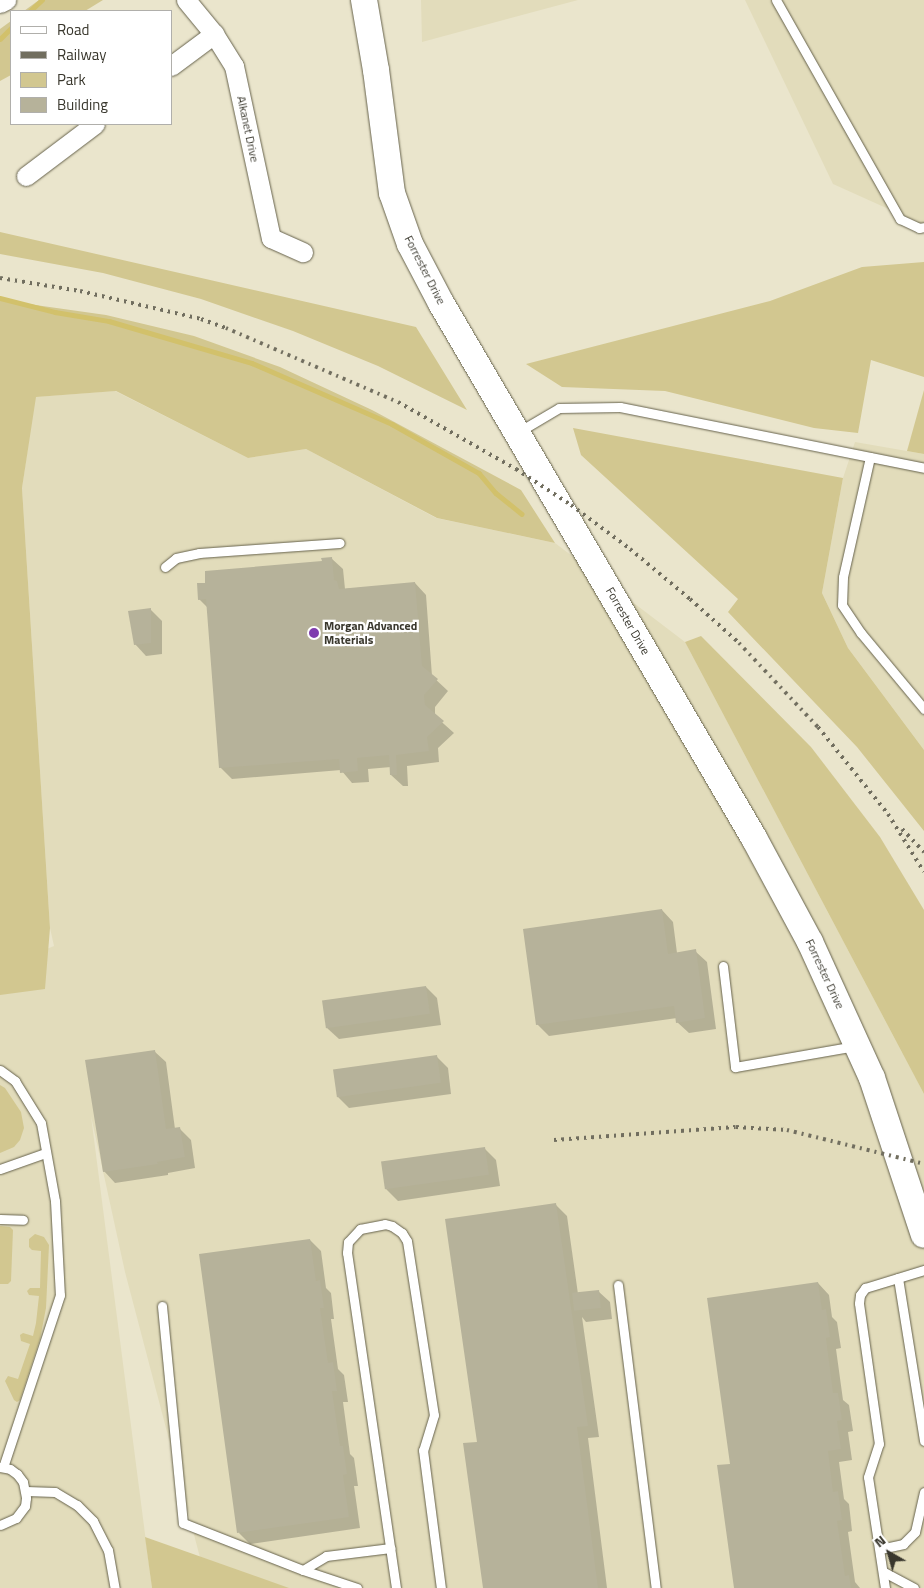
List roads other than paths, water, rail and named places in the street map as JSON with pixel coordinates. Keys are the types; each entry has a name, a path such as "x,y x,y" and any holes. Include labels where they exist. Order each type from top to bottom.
{"street":[{"path":"0,4 6,0"},
{"name":"Alkanet Drive","path":"186,0 214,34 234,66 271,238 303,252"},
{"name":"Forrester Drive","path":"364,0 376,70 392,193 404,229 441,303 754,838 810,942 872,1078 924,1235"},
{"path":"172,65 214,34"},
{"path":"26,176 94,125"}],"lane":[{"path":"776,0 900,219 919,228 924,227"},
{"path":"517,432 559,408 620,407 924,468"},
{"path":"870,457 843,577 842,605 861,633 924,709"},
{"path":"164,567 176,558 199,553 340,543"},
{"path":"723,966 735,1067 858,1046"},
{"path":"0,1070 15,1081 41,1123 55,1201 60,1295 2,1467 17,1474 26,1491 26,1498 21,1513 10,1523 0,1525"},
{"path":"0,1169 45,1153"},
{"path":"0,1219 23,1220"},
{"path":"396,1588 347,1252 348,1242 360,1229 386,1224 402,1233 407,1241 434,1415 423,1450 440,1588"},
{"path":"885,1588 868,1477 879,1444 859,1303 860,1295 865,1288 924,1270"},
{"path":"898,1278 924,1441"},
{"path":"618,1285 656,1588"},
{"path":"162,1306 183,1523 303,1570 357,1588"},
{"path":"26,1491 56,1492 77,1505 93,1521 108,1550 115,1588"},
{"path":"880,1548 903,1544 915,1532 924,1492"},
{"path":"303,1570 326,1556 391,1548"},
{"path":"884,1572 914,1588"}],"waterway":[{"path":"31,10 42,0"},
{"path":"0,39 10,29"},
{"path":"0,298 55,312 109,321 252,363 392,424 479,473 496,493 522,514"}],"railway":[{"path":"0,278 80,291 201,319 226,328 398,402 516,469 571,505 630,549 739,643 818,727 888,814 924,872"},
{"path":"902,829 924,852"},
{"path":"554,1140 736,1127 787,1130 924,1164"}],"place":[{"name":"Morgan Advanced Materials","path":"314,633"}]}
